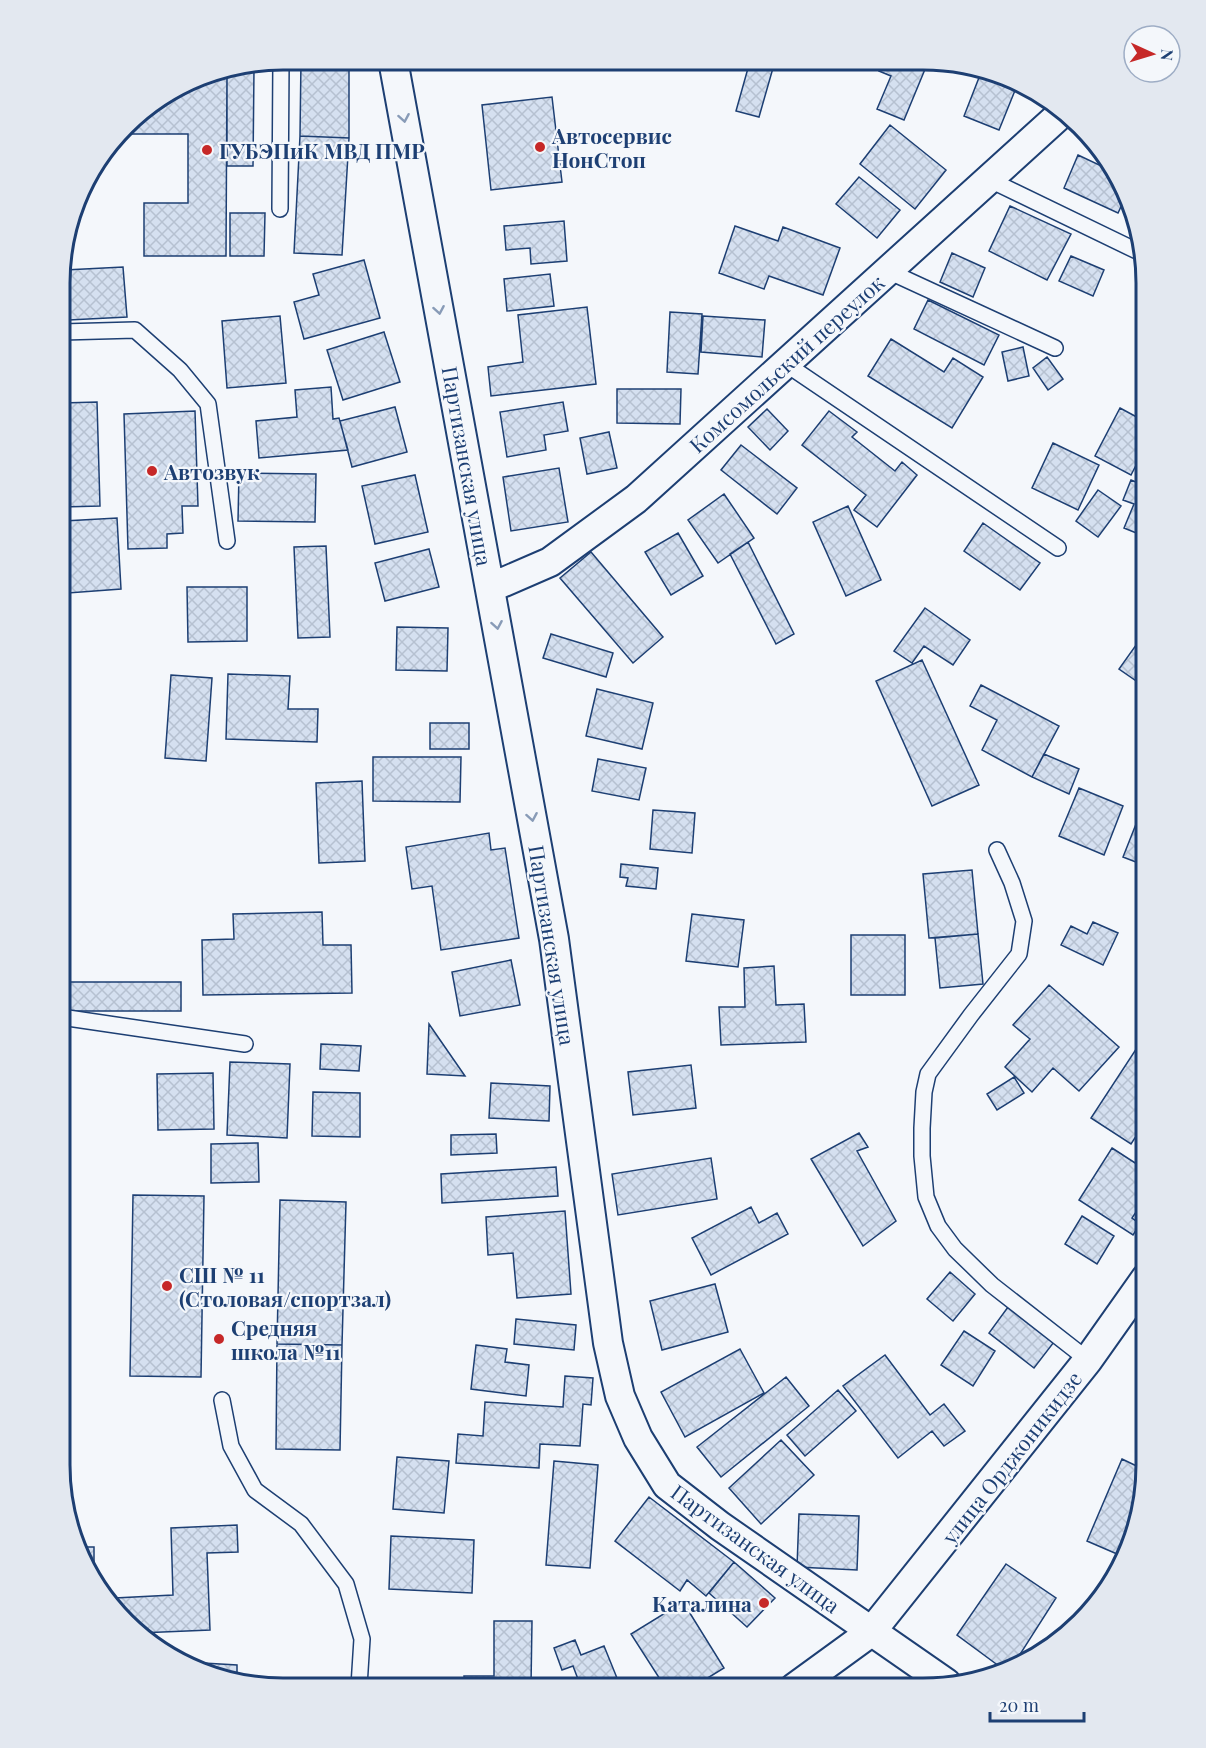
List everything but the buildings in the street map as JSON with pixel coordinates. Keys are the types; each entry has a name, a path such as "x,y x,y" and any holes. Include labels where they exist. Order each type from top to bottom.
{"street":[{"name":"Партизанская улица","path":"395,71 554,939 608,1343 620,1396 638,1437 667,1485 720,1526 937,1677"},
{"name":"Комсомольский переулок","path":"490,588 550,562 636,499 1056,118"},
{"name":"улица Орджоникидзе","path":"808,1678 871,1632 1088,1360 1136,1292"}],"lane":[{"path":"280,209 281,71"},
{"path":"988,180 1132,249"},
{"path":"888,271 1055,348"},
{"path":"70,332 135,330 180,370 208,404 227,541"},
{"path":"786,364 1058,548"},
{"path":"997,850 1012,883 1024,921 1019,954 928,1074 924,1092 922,1128 926,1197 938,1226 955,1249 993,1285 1088,1360"},
{"path":"70,1018 245,1044"},
{"path":"222,1400 231,1446 255,1490 301,1524 346,1584 362,1639 360,1678"}],"place":[{"name":"Автосервис НонСтоп","path":"540,147"},
{"name":"ГУБЭПиК МВД ПМР","path":"207,150"},
{"name":"Автозвук","path":"152,471"},
{"name":"СШ № 11 (Столовая/спортзал)","path":"167,1286"},
{"name":"Средняя школа №11","path":"219,1339"},
{"name":"Каталина","path":"764,1603"}]}
